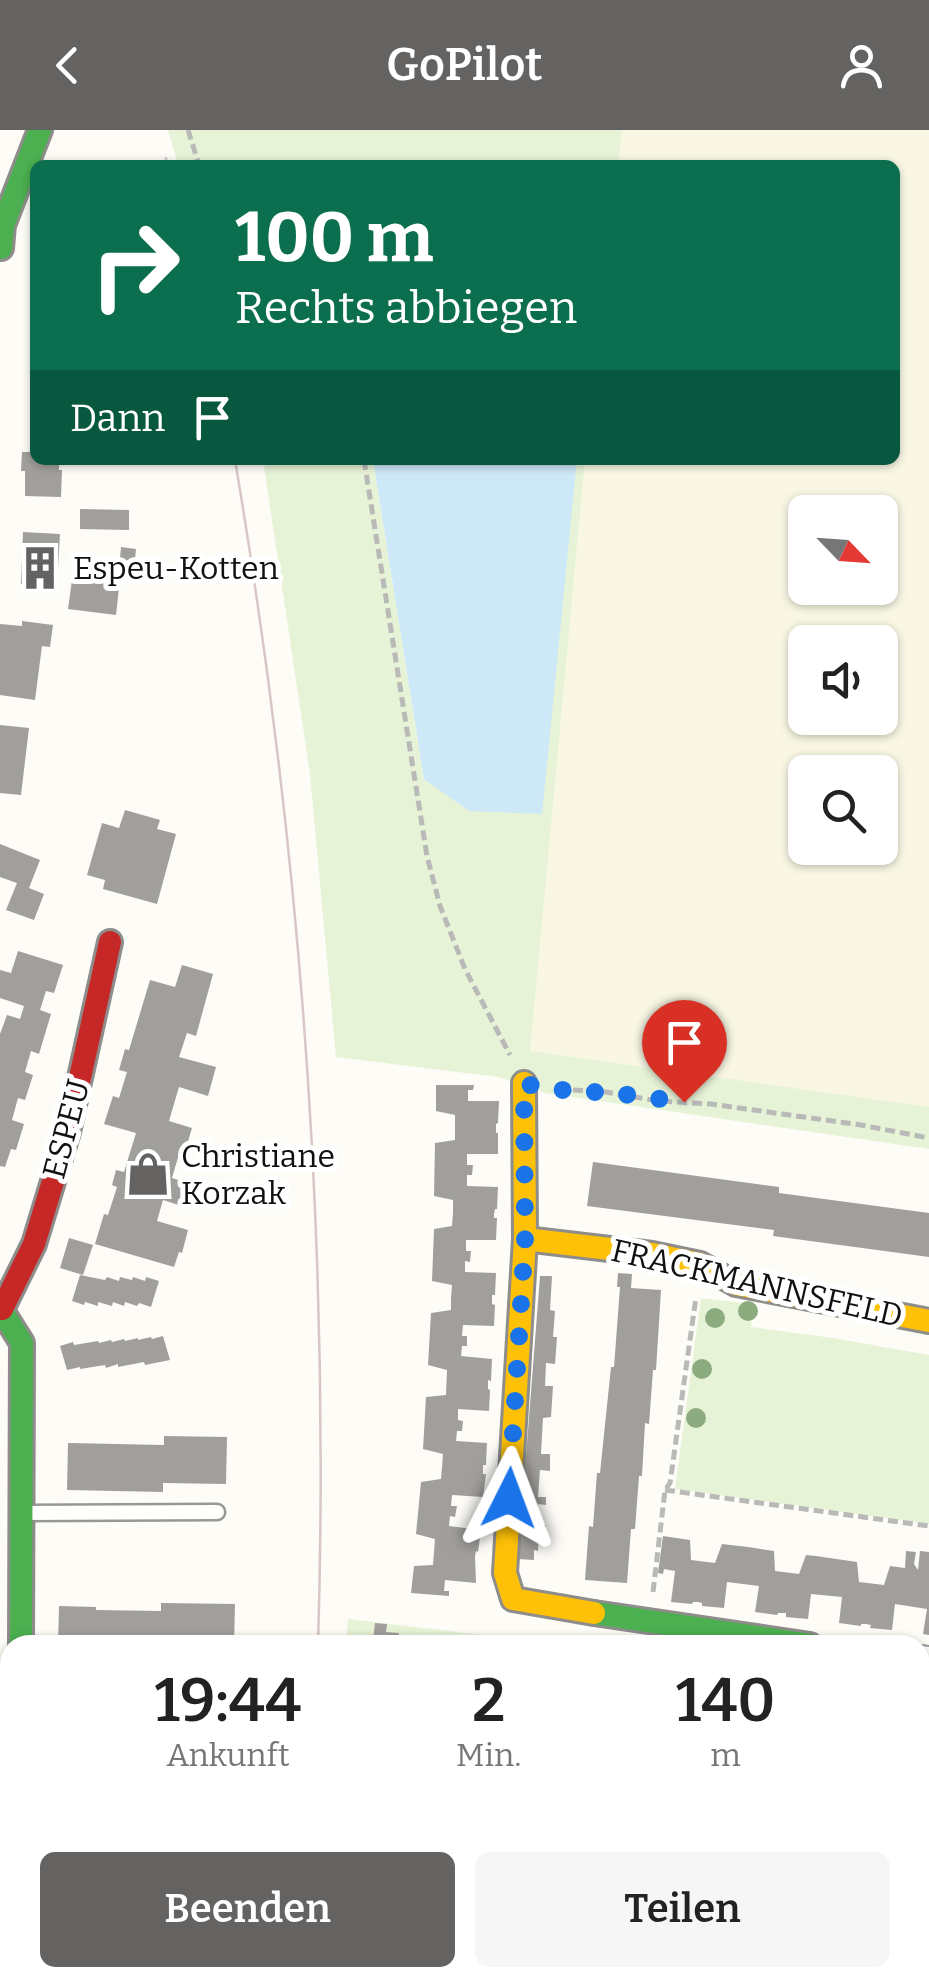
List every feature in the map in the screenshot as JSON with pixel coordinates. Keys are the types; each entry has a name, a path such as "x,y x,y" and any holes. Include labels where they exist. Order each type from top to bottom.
{"street":[{"path":"0,250 3,226 40,130"},
{"path":"49,160 64,130"},
{"path":"0,250 30,194"},
{"name":"ESPEU","path":"20,1635 22,1343 1,1309 34,1244 68,1132 110,942"},
{"path":"524,1084 525,1239 505,1573 513,1600 737,1635"},
{"name":"FRACKMANNSFELD","path":"525,1239 652,1254 700,1264 736,1284 929,1321"}],"lane":[{"path":"23,1513 217,1512"}],"path":[{"path":"188,130 197,160"},
{"path":"365,465 427,856 440,906 465,969 524,1084 861,1125 929,1138"},
{"path":"649,1623 700,1264"},
{"path":"666,1490 929,1526"}],"shaded area":[{"path":"622,130 929,130 929,1107 529,1051 585,465 900,465 900,160 619,160"}],"green space":[{"path":"168,130 622,130 619,160 177,160"},
{"path":"264,465 374,465 424,779 575,465 585,465 530,1051 929,1107 929,1149 545,1093 498,1077 336,1057 310,774"},
{"path":"701,1298 753,1304 751,1327 929,1355 929,1524 675,1489"},
{"path":"348,1619 483,1635 347,1635"}],"water":[{"path":"374,465 577,465 542,814 469,811 424,779"}],"building":[{"path":"22,452 30,452 30,465 59,465 61,497 25,496 25,471 21,471"},
{"path":"80,509 129,510 129,530 80,529"},
{"name":"Espeu-Kotten","path":"23,532 60,534 57,586 21,584"},
{"path":"121,547 136,549 134,570 119,569"},
{"path":"73,573 120,579 116,615 68,609"},
{"path":"22,621 53,625 50,647 42,646 35,700 0,695 0,624 22,626"},
{"path":"0,725 29,728 21,795 0,793"},
{"path":"125,810 160,820 157,829 176,834 157,904 103,889 105,880 87,875 102,823 119,828"},
{"path":"0,844 40,860 29,888 44,894 34,920 6,910 17,883 0,877"},
{"path":"18,951 63,965 54,993 46,991 40,1010 51,1014 39,1054 31,1051 25,1072 33,1075 25,1100 18,1098 12,1120 24,1124 16,1150 11,1149 5,1167 0,1166 0,1034 7,1015 20,1019 24,1006 0,998 0,970 11,973"},
{"path":"182,965 213,974 196,1036 187,1033 179,1057 216,1067 208,1096 179,1087 169,1121 192,1128 186,1148 181,1147 172,1178 197,1186 191,1209 163,1200 157,1221 188,1230 174,1267 95,1244 117,1187 112,1185 116,1170 124,1172 136,1133 104,1124 113,1096 119,1098 127,1072 119,1070 125,1049 129,1050 150,980 175,987"},
{"path":"436,1085 474,1085 473,1090 468,1090 468,1101 499,1101 498,1154 467,1154 467,1165 473,1165 472,1175 467,1175 467,1186 498,1187 496,1240 466,1240 466,1251 471,1251 470,1262 465,1261 465,1272 496,1273 492,1295 495,1305 494,1326 463,1325 462,1336 467,1336 467,1346 462,1346 461,1356 492,1359 491,1381 488,1380 489,1411 458,1409 458,1420 463,1421 456,1441 487,1443 483,1465 486,1474 483,1497 452,1495 451,1506 457,1506 449,1526 481,1530 475,1556 476,1583 445,1580 444,1591 449,1591 449,1596 411,1593 414,1566 433,1565 435,1539 416,1534 421,1482 441,1479 443,1454 423,1449 426,1397 446,1395 447,1370 428,1365 431,1313 451,1310 452,1285 432,1281 434,1229 452,1226 453,1213 453,1200 434,1196 435,1143 455,1140 455,1115 436,1111"},
{"path":"593,1162 779,1187 779,1193 929,1213 929,1257 773,1236 774,1230 587,1206"},
{"path":"69,1238 93,1245 83,1275 60,1268"},
{"path":"618,1273 632,1274 631,1288 661,1290 656,1370 649,1424 645,1423 627,1583 585,1580 589,1526 593,1527 597,1473 614,1367"},
{"path":"80,1275 105,1280 133,1277 145,1281 146,1277 159,1281 151,1307 125,1302 124,1306 113,1302 112,1306 98,1302 98,1306 85,1302 84,1305 72,1301"},
{"path":"540,1276 552,1276 550,1310 555,1311 553,1337 557,1337 555,1364 546,1363 545,1386 553,1386 551,1417 543,1418 541,1454 550,1454 550,1471 540,1470 538,1497 546,1497 546,1505 538,1504 536,1523 546,1525 546,1535 539,1535 534,1560 518,1559"},
{"path":"163,1336 170,1360 145,1365 144,1362 67,1370 60,1346 73,1342 74,1345"},
{"path":"164,1436 227,1437 226,1484 163,1483 163,1492 67,1490 68,1443 164,1445"},
{"path":"663,1536 690,1540 691,1560 715,1563 722,1544 748,1547 774,1551 775,1571 799,1574 806,1555 816,1556 857,1562 859,1582 884,1585 890,1566 905,1568 906,1551 916,1552 914,1564 918,1570 920,1551 929,1552 929,1635 923,1634 927,1609 895,1604 892,1630 839,1623 842,1597 811,1594 808,1619 786,1617 786,1613 755,1612 759,1586 727,1582 724,1608 698,1602 671,1602 675,1571 664,1569 663,1574 658,1573"},
{"path":"161,1603 235,1604 234,1635 58,1635 59,1606 161,1611"},
{"path":"375,1623 387,1624 386,1632 399,1633 399,1635 374,1635"}],"tram line":[{"path":"236,465 278,754 306,1050 319,1348 318,1635"}],"traffic: fast":[{"path":"1,248 3,225 40,130"},
{"path":"0,1308 22,1343 21,1635"},
{"path":"594,1613 742,1635"}],"traffic: slow":[{"path":"524,1083 525,1239 505,1573 513,1599 594,1613"},
{"path":"525,1239 652,1254 700,1264 736,1284 929,1321"}],"traffic: jam":[{"path":"2,1309 34,1244 68,1132 110,942"}],"place":[{"name":"Espeu-Kotten","path":"40,568"},
{"name":"Christiane Korzak","path":"148,1174"}],"route":[{"path":"509,1498 525,1239 524,1084 684,1102"}]}
